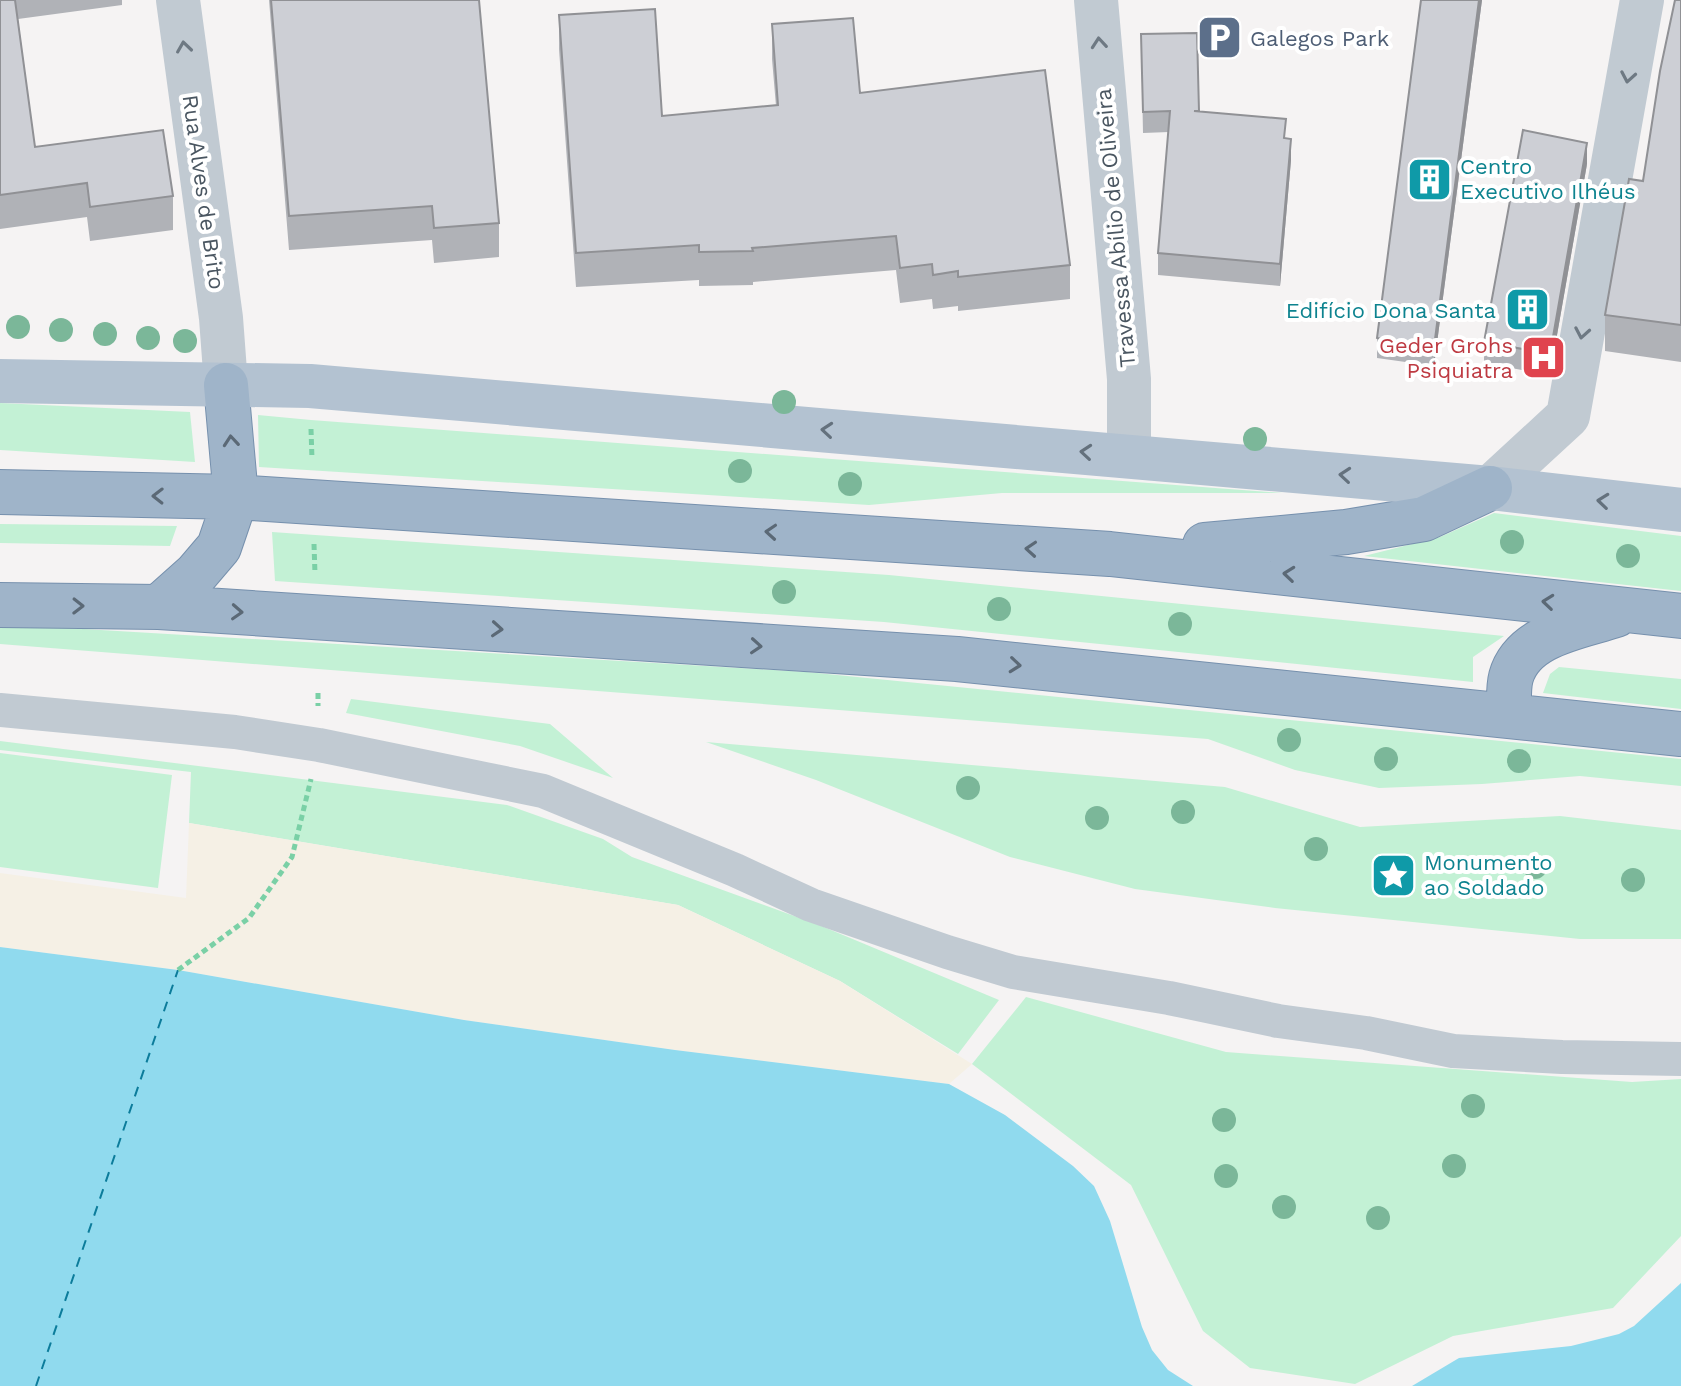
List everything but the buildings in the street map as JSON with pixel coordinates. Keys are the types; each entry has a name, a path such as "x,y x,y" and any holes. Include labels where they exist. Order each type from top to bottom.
{"highway":[{"path":"159,607 196,574 219,547 236,497 226,385"},
{"path":"1110,554 1362,530 1424,519 1490,488"},
{"path":"0,492 236,497 1110,554 1681,616"},
{"path":"0,605 159,607 957,659 1681,734"},
{"path":"1509,715 1511,677 1521,656 1541,640 1630,610"}],"main road":[{"path":"0,381 334,388 1490,488 1681,510"}],"street":[{"name":"Rua Alves de Brito","path":"178,0 217,293 226,385"},
{"name":"Travessa Abílio de Oliveira","path":"1096,0 1129,379 1129,456"},
{"path":"1490,488 1568,416 1642,0"},
{"path":"0,710 235,732 319,745 543,791 735,870 811,905 1013,972 1453,1051 1681,1059"}],"path":[{"path":"311,420 312,471"},
{"path":"314,535 315,584"},
{"path":"318,693 318,706"},
{"path":"178,970 249,918 292,857 319,745"}],"green space":[{"path":"0,403 190,412 195,462 0,450"},
{"path":"258,415 1283,493 1002,493 869,505 259,467"},
{"path":"1494,513 1681,536 1681,591 1364,556 1440,537"},
{"path":"0,524 177,526 170,546 0,543"},
{"path":"272,532 889,575 1504,636 1473,657 1473,682 884,622 275,581"},
{"path":"0,624 807,672 1681,759 1681,786 1580,776 1379,788 1295,770 1208,739 0,644"},
{"path":"1559,667 1681,679 1681,709 1543,693 1550,674"},
{"path":"351,699 550,724 613,778 520,746 346,713"},
{"path":"0,741 507,805 603,839 632,857 819,925 999,1000 958,1054 840,981 678,905 189,823 191,772 0,750"},
{"path":"706,742 1225,787 1360,827 1560,816 1681,830 1681,939 1580,939 1275,908 1135,889 1010,857 816,780"},
{"path":"0,753 172,775 158,888 0,867"},
{"path":"1026,997 1226,1052 1632,1082 1681,1079 1681,1236 1613,1308 1453,1336 1355,1384 1250,1368 1203,1331 1131,1185 972,1064"}],"sand":[{"path":"189,823 678,905 840,981 972,1064 949,1084 464,1020 178,970 0,947 0,873 186,898"}],"water":[{"path":"0,947 178,970 464,1020 949,1084 1005,1115 1073,1166 1094,1186 1110,1221 1152,1350 1168,1370 1193,1386 0,1386"},
{"path":"1681,1283 1681,1386 1412,1386 1459,1358 1571,1346 1619,1334 1634,1326"}],"ferry route":[{"path":"36,1386 178,970"}],"place":[{"name":"Galegos Park","path":"1219,38"},
{"name":"Centro Executivo Ilhéus","path":"1429,179"},
{"name":"Edifício Dona Santa","path":"1527,310"},
{"name":"Geder Grohs Psiquiatra","path":"1544,358"},
{"name":"Monumento ao Soldado","path":"1393,875"}]}
